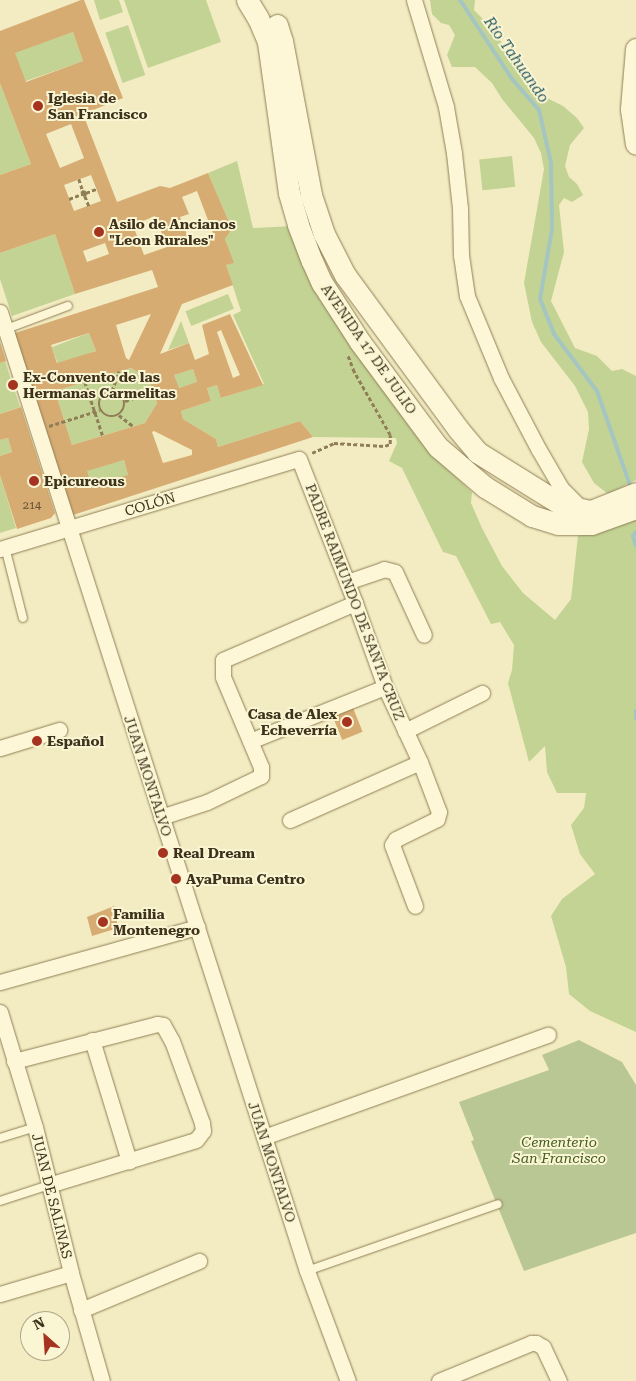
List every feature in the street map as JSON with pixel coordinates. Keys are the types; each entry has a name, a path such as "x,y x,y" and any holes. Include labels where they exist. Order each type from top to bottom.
{"main road":[{"name":"AVENIDA 17 DE JULIO","path":"247,0 258,18 268,42 289,193 298,225 322,283 360,342 438,447 462,470 485,487 532,516 558,524 588,515 636,493"},
{"name":"AVENIDA 17 DE JULIO","path":"264,0 282,41 313,203 324,234 346,275 458,429 477,452 562,496 588,515 636,508"},
{"path":"636,49 631,109 636,144"}],"street":[{"path":"414,0 446,107 460,208 461,255 467,296 501,378 562,496"},
{"name":"JUAN MONTALVO","path":"0,312 3,330 38,430 307,1271 348,1381"},
{"name":"COLÓN","path":"3,548 299,459"},
{"name":"PADRE RAIMUNDO DE SANTA CRUZ","path":"299,459 356,603 385,686 420,762 439,812 437,819 396,839 392,845 415,906"},
{"path":"347,582 384,569 395,572 424,635"},
{"path":"162,817 206,802 261,776 261,767 224,677 223,660 356,603"},
{"path":"250,741 385,686"},
{"path":"405,730 482,693"},
{"path":"0,748 59,730"},
{"path":"290,820 420,762"},
{"path":"0,982 197,927"},
{"name":"JUAN DE SALINAS","path":"0,1012 36,1127 48,1185 102,1381"},
{"path":"14,1061 157,1024 163,1025 168,1031 202,1123 203,1131 196,1140 48,1185"},
{"path":"264,1137 548,1035"},
{"path":"92,1040 129,1161"},
{"path":"81,1310 199,1261"},
{"path":"0,1294 71,1273"},
{"path":"439,1381 531,1343 536,1343 543,1347 560,1381"}],"lane":[{"path":"3,330 68,306"},
{"path":"3,548 23,618"},
{"path":"0,1138 36,1127"},
{"path":"0,1202 48,1185"},
{"path":"307,1271 498,1204"}],"path":[{"path":"79,179 89,206"},
{"path":"69,199 96,189"},
{"path":"299,459 330,443 385,446 390,444 390,435 354,372 346,352 347,348 360,342"},
{"path":"119,371 112,391 101,397 100,410 106,416 119,416 133,426"},
{"path":"85,382 103,436"},
{"path":"112,391 120,394 125,401 125,409 119,416"},
{"path":"125,401 152,391"},
{"path":"38,430 100,410"}],"green space":[{"path":"94,0 119,0 123,12 100,20"},
{"path":"124,0 206,0 221,42 148,68"},
{"path":"430,0 475,0 474,10 489,25 539,94 563,106 577,118 584,128 570,145 565,166 569,177 577,184 583,195 572,202 564,198 559,205 564,252 551,301 575,348 597,356 612,371 622,369 636,376 636,480 608,494 594,483 582,462 589,429 588,412 575,386 541,342 532,322 524,283 544,169 541,153 534,138 502,99 492,83 475,67 452,67 447,55 455,35 449,25 441,23 432,14"},
{"path":"128,25 145,75 123,83 105,33"},
{"path":"73,32 83,61 24,81 14,52"},
{"path":"0,83 31,164 0,175"},
{"path":"512,156 515,187 482,190 479,159"},
{"path":"237,161 253,228 293,226 425,443 442,464 472,492 471,503 482,528 502,566 523,593 555,620 571,599 578,536 636,520 636,1032 590,1011 569,994 566,967 551,916 562,899 595,874 580,854 571,825 584,808 586,793 557,793 547,772 545,746 529,762 508,683 512,670 514,645 500,622 491,624 456,556 443,552 402,468 389,461 397,443 396,438 313,437 300,421 218,447 216,439 183,419 181,411 211,401 207,388 217,385 222,398 264,384 233,315 241,311 226,265 233,263 225,239 232,229 208,173"},
{"path":"55,234 75,294 12,316 0,279 0,253"},
{"path":"228,294 234,309 191,326 185,311"},
{"path":"181,321 189,343 168,350"},
{"path":"89,333 96,351 58,365 52,347"},
{"path":"5,361 20,407 0,414 0,363"},
{"path":"131,368 149,379 157,403 145,423 72,445 55,391"},
{"path":"193,369 197,382 178,388 174,375"},
{"path":"8,438 12,452 0,456 0,440"},
{"path":"124,460 128,475 90,486 86,470"},
{"path":"0,475 16,528 0,533"},
{"name":"Cementerio San Francisco","path":"579,1040 622,1062 636,1085 636,1233 524,1271 471,1141 474,1140 459,1102 549,1070 542,1055"}],"building":[{"path":"84,0 123,98 83,114 117,202 160,186 170,188 208,173 232,229 225,239 234,263 226,265 233,285 182,304 160,354 189,343 195,360 209,354 202,325 230,314 263,385 221,398 217,385 207,388 211,401 181,411 183,419 216,439 218,447 300,421 313,437 70,516 12,334 158,287 152,270 75,294 55,234 0,253 0,175 31,164 0,83 0,31","holes":["73,32 83,61 26,82 15,53","71,124 84,158 60,168 46,134","91,175 101,201 74,211 64,185","197,191 214,236 191,245 180,217 189,214 182,197","155,216 167,247 144,255 133,225","105,243 109,254 87,262 83,251","151,314 129,360 126,358 116,325","221,330 240,375 233,378 217,332","89,333 96,351 57,363 51,345","131,368 149,379 157,403 145,423 72,445 55,391","193,369 197,382 179,388 174,375","154,431 192,450 192,455 163,463 152,432","124,460 128,475 92,486 87,471"]},
{"path":"0,342 6,361 0,363"},
{"path":"21,407 55,513 51,518 17,529 0,475 0,456 12,452 8,438 0,440 0,414"},
{"name":"Casa de Alex Echeverría","path":"351,703 363,732 342,740 331,711"},
{"name":"Familia Montenegro","path":"114,906 118,928 92,936 87,917"}],"waterway":[{"name":"Río Tahuando","path":"460,0 512,79 539,110 551,163 552,229 540,299 554,334 597,391 631,488"},
{"name":"Río Tahuando","path":"636,532 633,536 636,546"},
{"name":"Río Tahuando","path":"636,711 636,718"}],"place":[{"name":"Iglesia de San Francisco","path":"38,106"},
{"name":"Asilo de Ancianos \"Leon Rurales\"","path":"99,232"},
{"name":"Ex-Convento de las Hermanas Carmelitas","path":"13,385"},
{"name":"Epicureous","path":"34,481"},
{"name":"Casa de Alex Echeverría","path":"347,722"},
{"name":"Español","path":"37,741"},
{"name":"Real Dream","path":"163,853"},
{"name":"AyaPuma Centro","path":"176,879"},
{"name":"Familia Montenegro","path":"103,922"}]}
